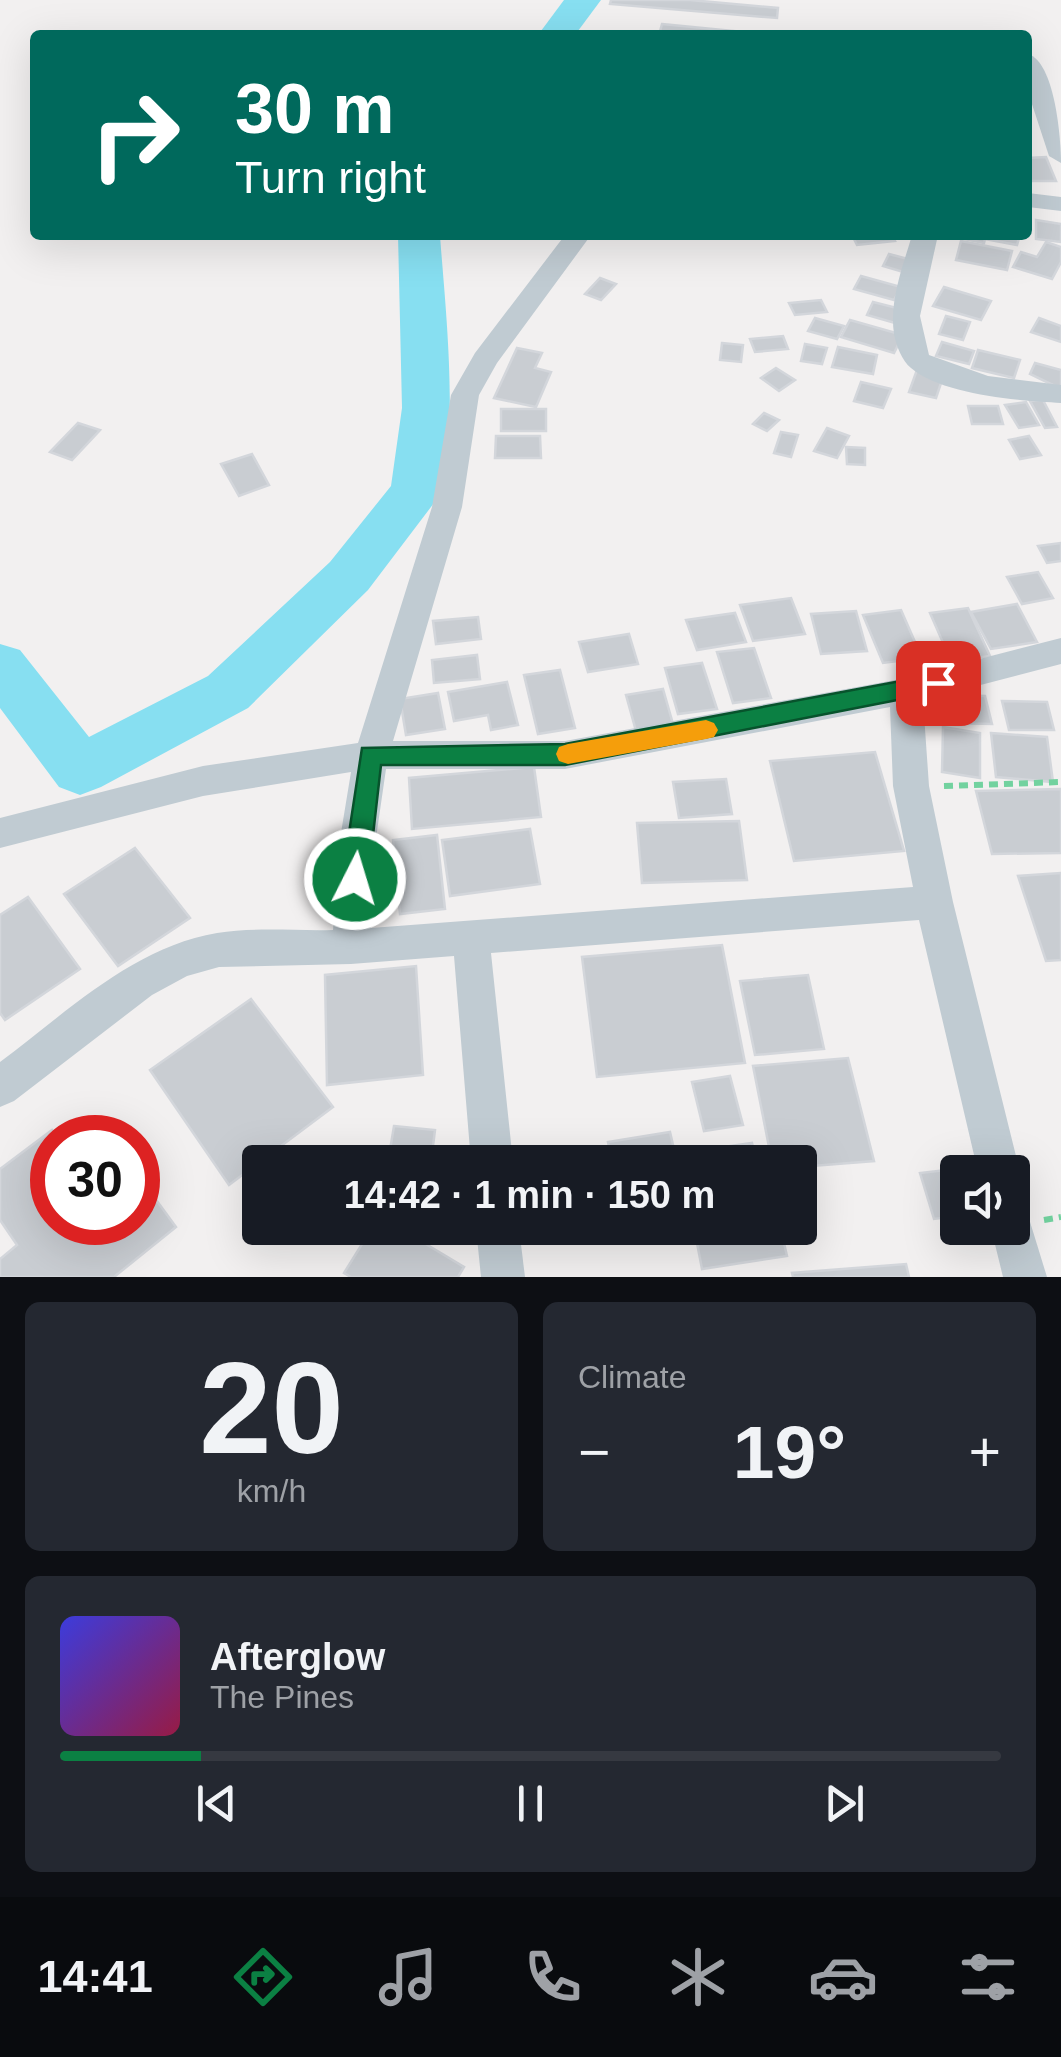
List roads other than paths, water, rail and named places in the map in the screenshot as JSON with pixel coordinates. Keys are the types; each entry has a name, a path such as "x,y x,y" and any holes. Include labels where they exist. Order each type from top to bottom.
{"street":[{"path":"1032,73 1061,156"},
{"path":"1032,200 1061,204"},
{"path":"351,948 357,845 370,755 447,507 465,396 485,358 574,240"},
{"path":"924,240 909,296 907,328 914,356 925,365 962,378 1035,393 1061,394"},
{"path":"0,833 203,782 370,755 565,754 906,691 1061,651"},
{"path":"906,691 911,786 934,902 996,1155"},
{"path":"0,1087 138,982 179,960 219,950 351,948 934,902"},
{"path":"470,938 490,1145"},
{"path":"500,1245 503,1277"},
{"path":"1017,1245 1025,1277"}],"waterway":[{"path":"560,30 583,0"},
{"path":"0,666 80,770 228,692 349,576 416,490 426,408 419,240"}]}
